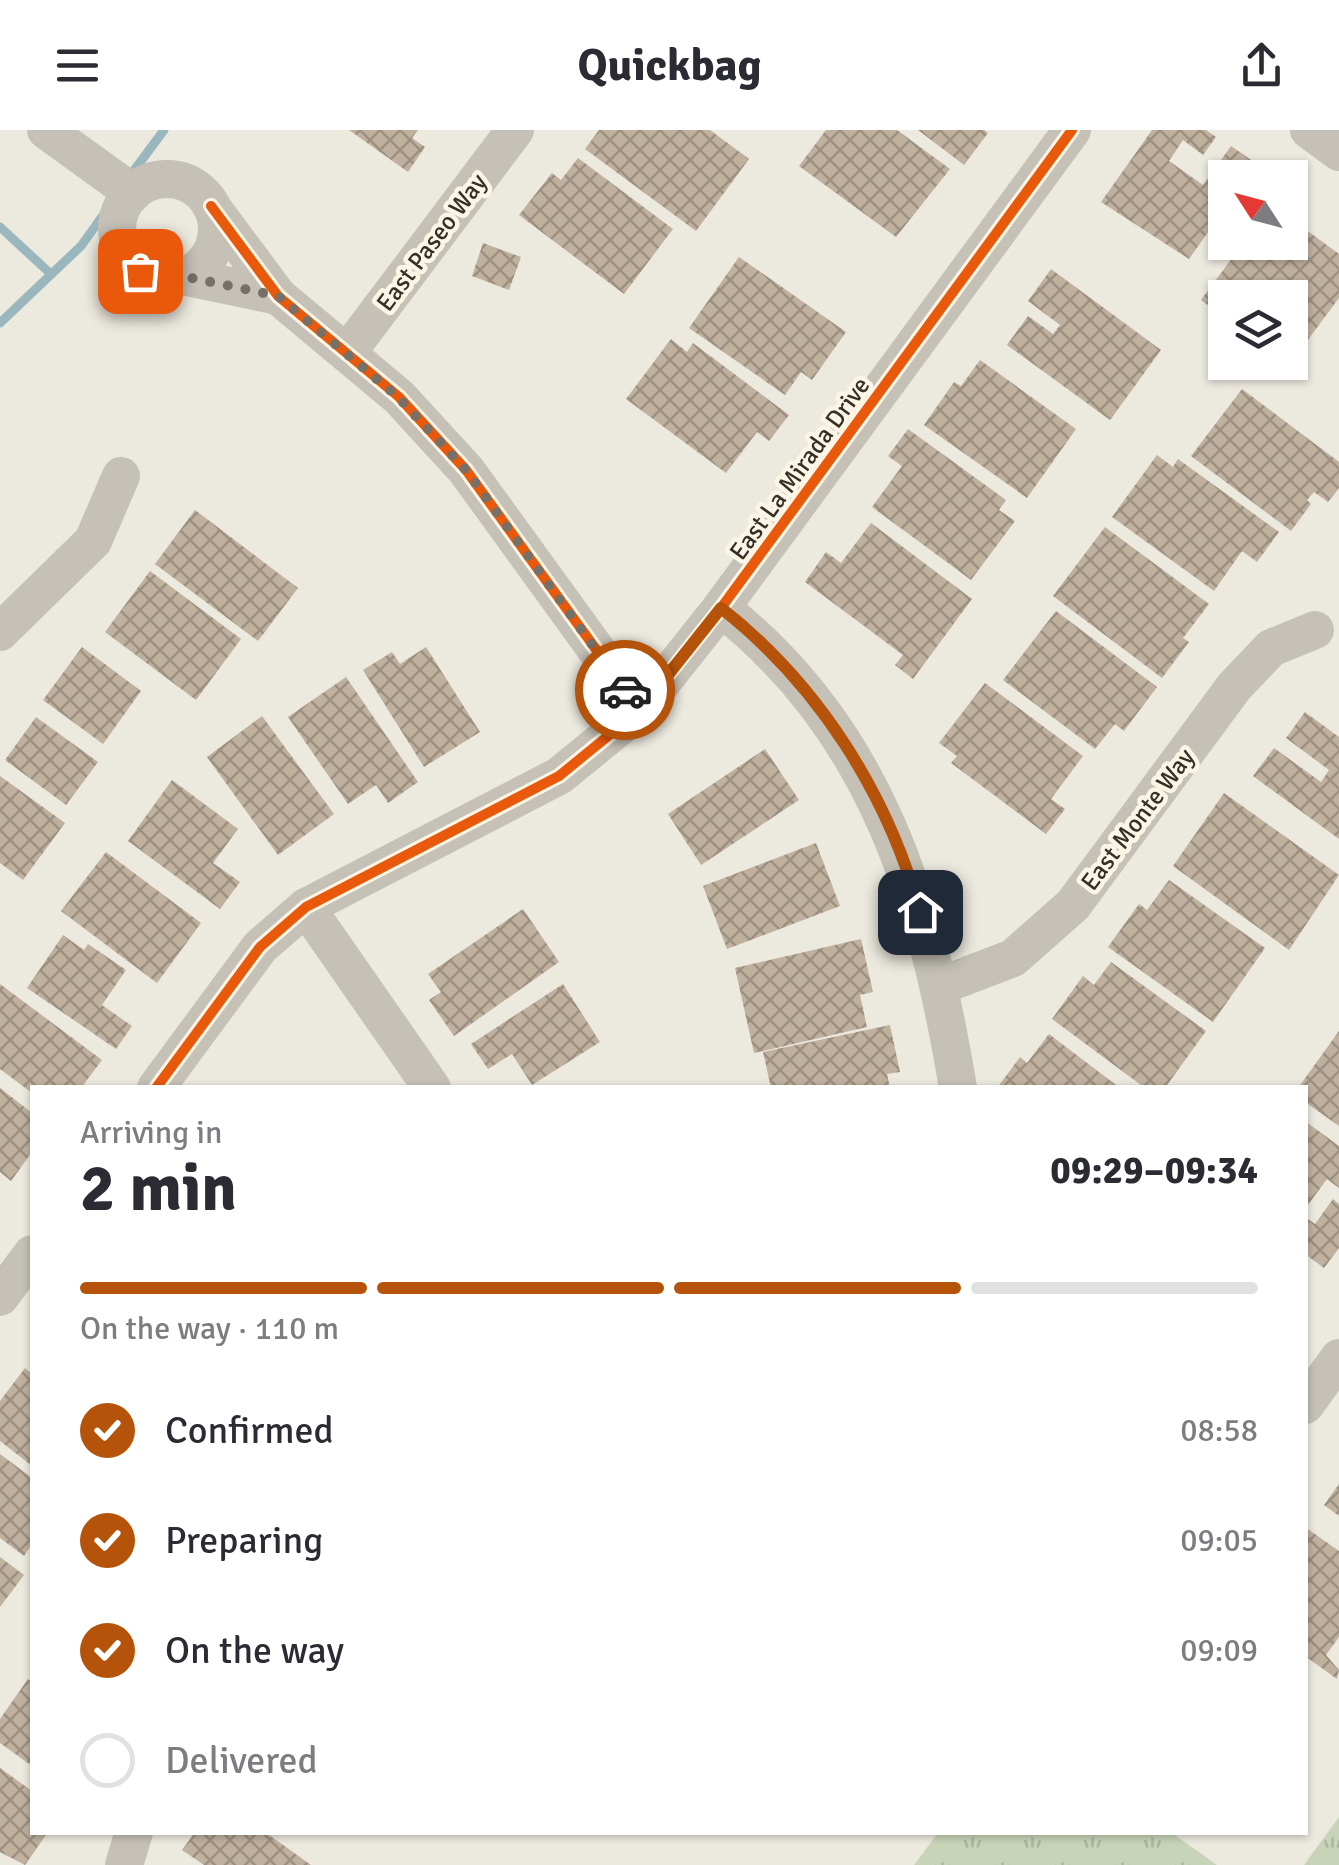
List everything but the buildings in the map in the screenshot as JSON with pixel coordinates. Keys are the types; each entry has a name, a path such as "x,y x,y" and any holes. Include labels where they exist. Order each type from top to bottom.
{"street":[{"path":"46,130 133,193"},
{"name":"East Paseo Way","path":"347,353 515,130"},
{"name":"East La Mirada Drive","path":"158,1085 260,947 306,907 559,776 640,710 721,608 1072,130"},
{"path":"1309,130 1339,152"},
{"path":"278,296 182,276 154,277 140,271 122,249 118,221 133,193 142,186 171,179 198,189 278,296 398,397 466,470 640,710"},
{"path":"182,276 196,270 215,244 212,206"},
{"path":"0,632 93,541 121,476"},
{"path":"721,608 759,638 798,682 862,772 890,823 910,876 940,986 957,1085"},
{"name":"East Monte Way","path":"940,986 1014,958 1049,928 1073,904 1234,687 1271,648 1315,630"},
{"path":"306,907 430,1085"},
{"path":"0,1298 30,1257"},
{"path":"1308,1401 1339,1358"},
{"path":"124,1865 133,1835"}],"green space":[{"path":"1339,1817 1339,1865 1304,1865"},
{"path":"936,1835 1175,1835 1217,1865 914,1865"}],"waterway":[{"path":"127,180 164,130"},
{"path":"0,323 81,246 119,193"},
{"path":"0,227 51,274"}],"cycle path":[{"path":"158,1085 260,947 306,907 559,776 640,710 721,608 1072,130"},
{"path":"211,206 278,296 399,397 466,470 640,710"}],"way so far":[{"path":"140,271 154,277 182,276 278,296 398,397 466,470 625,690"}],"route":[{"path":"625,690 640,710 721,608 759,638 831,724 890,823 920,912"}]}
